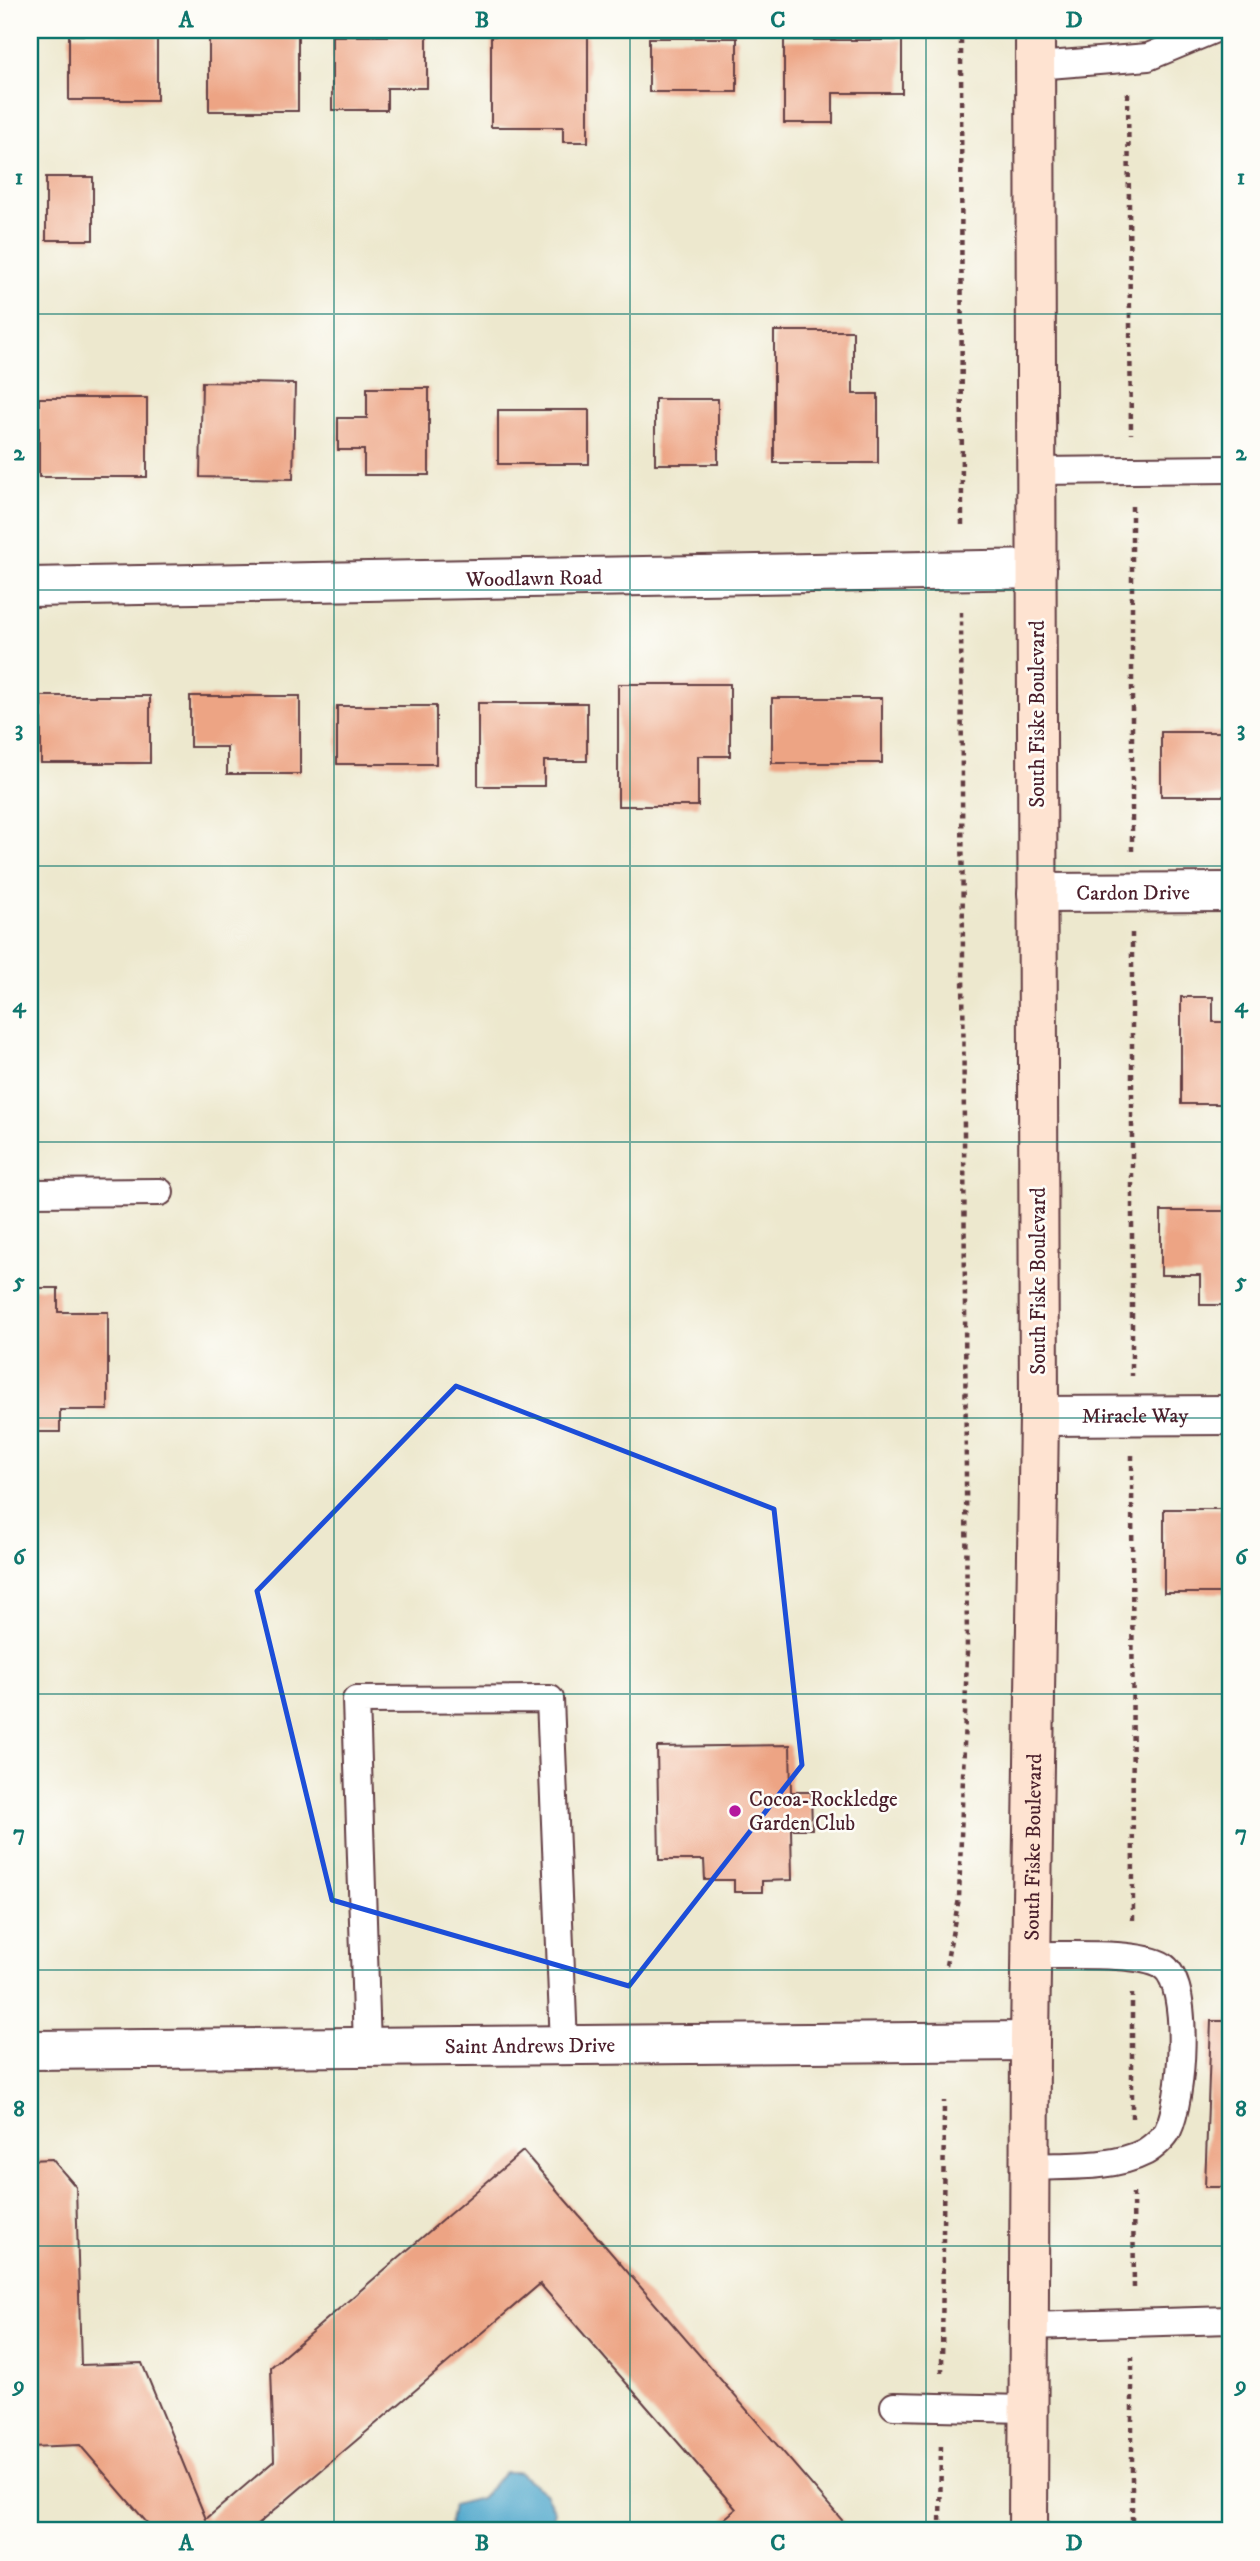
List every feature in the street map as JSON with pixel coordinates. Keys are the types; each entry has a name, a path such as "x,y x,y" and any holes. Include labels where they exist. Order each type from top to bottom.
{"main road":[{"name":"South Fiske Boulevard","path":"1028,2531 1030,2041 1039,1416 1035,48"}],"street":[{"name":"Woodlawn Road","path":"30,587 1037,569"},
{"name":"Cardon Drive","path":"1037,893 1230,892"},
{"name":"Miracle Way","path":"1039,1416 1230,1415"},
{"name":"Saint Andrews Drive","path":"30,2050 1030,2041"}],"lane":[{"path":"1035,48 1149,57 1213,30"},
{"path":"1037,471 1230,469"},
{"path":"30,1193 160,1192"},
{"path":"367,2047 356,1699 550,1699 564,2045"},
{"path":"1029,2167 1115,2162 1146,2152 1167,2133 1179,2096 1181,2021 1177,1989 1166,1968 1148,1959 1031,1955"},
{"path":"1029,2326 1230,2320"},
{"path":"894,2406 1029,2409"}],"path":[{"path":"961,30 961,529"},
{"path":"1128,89 1132,470 1134,1760"},
{"path":"946,1965 959,1899 967,1654 961,611"},
{"path":"942,2384 944,2102"},
{"path":"1133,2190 1134,2297"},
{"path":"1132,2347 1132,2531"},
{"path":"940,2531 941,2435"}],"highlighted area":[{"path":"456,1386 774,1509 802,1765 629,1986 332,1900 257,1591"}],"water":[{"path":"505,2472 518,2472 545,2493 555,2511 551,2526 540,2531 453,2531 450,2523 453,2505 480,2498"}],"building":[{"path":"209,33 298,33 298,111 209,111"},
{"path":"69,35 157,35 157,100 69,100"},
{"path":"332,36 427,36 427,88 387,88 387,110 332,110"},
{"path":"491,36 588,36 588,142 563,142 563,127 491,127"},
{"path":"649,38 737,38 737,92 649,92"},
{"path":"784,40 902,40 902,93 833,93 833,123 784,123"},
{"path":"46,177 93,177 93,240 46,240"},
{"path":"774,331 853,331 853,394 878,394 878,463 774,463"},
{"path":"202,382 295,384 293,479 200,477"},
{"path":"367,388 429,388 429,475 364,475 364,450 338,450 338,418 367,418"},
{"path":"39,398 147,398 147,477 39,477"},
{"path":"655,399 718,399 718,464 655,464"},
{"path":"498,410 589,410 589,464 498,464"},
{"path":"618,684 730,684 730,756 698,756 698,806 618,806"},
{"path":"41,696 150,696 150,763 41,763"},
{"path":"190,696 300,696 300,774 227,774 227,747 190,747"},
{"path":"772,698 882,698 882,763 772,763"},
{"path":"478,703 587,703 587,761 544,761 544,786 478,786"},
{"path":"337,706 436,706 436,764 337,764"},
{"path":"1161,732 1230,732 1230,796 1161,796"},
{"path":"1181,997 1213,997 1213,1022 1230,1022 1230,1104 1181,1104"},
{"path":"1161,1211 1230,1211 1230,1305 1200,1305 1200,1275 1161,1275"},
{"path":"30,1288 58,1288 58,1312 108,1312 108,1410 60,1410 60,1432 30,1432"},
{"path":"1164,1509 1230,1509 1230,1593 1164,1593"},
{"name":"Cocoa-Rockledge Garden Club","path":"790,1745 791,1792 811,1792 812,1829 791,1829 792,1880 762,1881 762,1892 734,1892 734,1880 705,1880 704,1860 659,1860 657,1747"},
{"path":"1211,2021 1230,2021 1230,2187 1205,2187"},
{"path":"523,2151 848,2527 843,2531 710,2531 736,2509 540,2284 250,2531 154,2531 80,2445 30,2447 30,2160 52,2159 76,2187 81,2365 142,2363 206,2519 274,2461 271,2367"}],"place":[{"name":"Cocoa-Rockledge Garden Club","path":"735,1811"}]}
